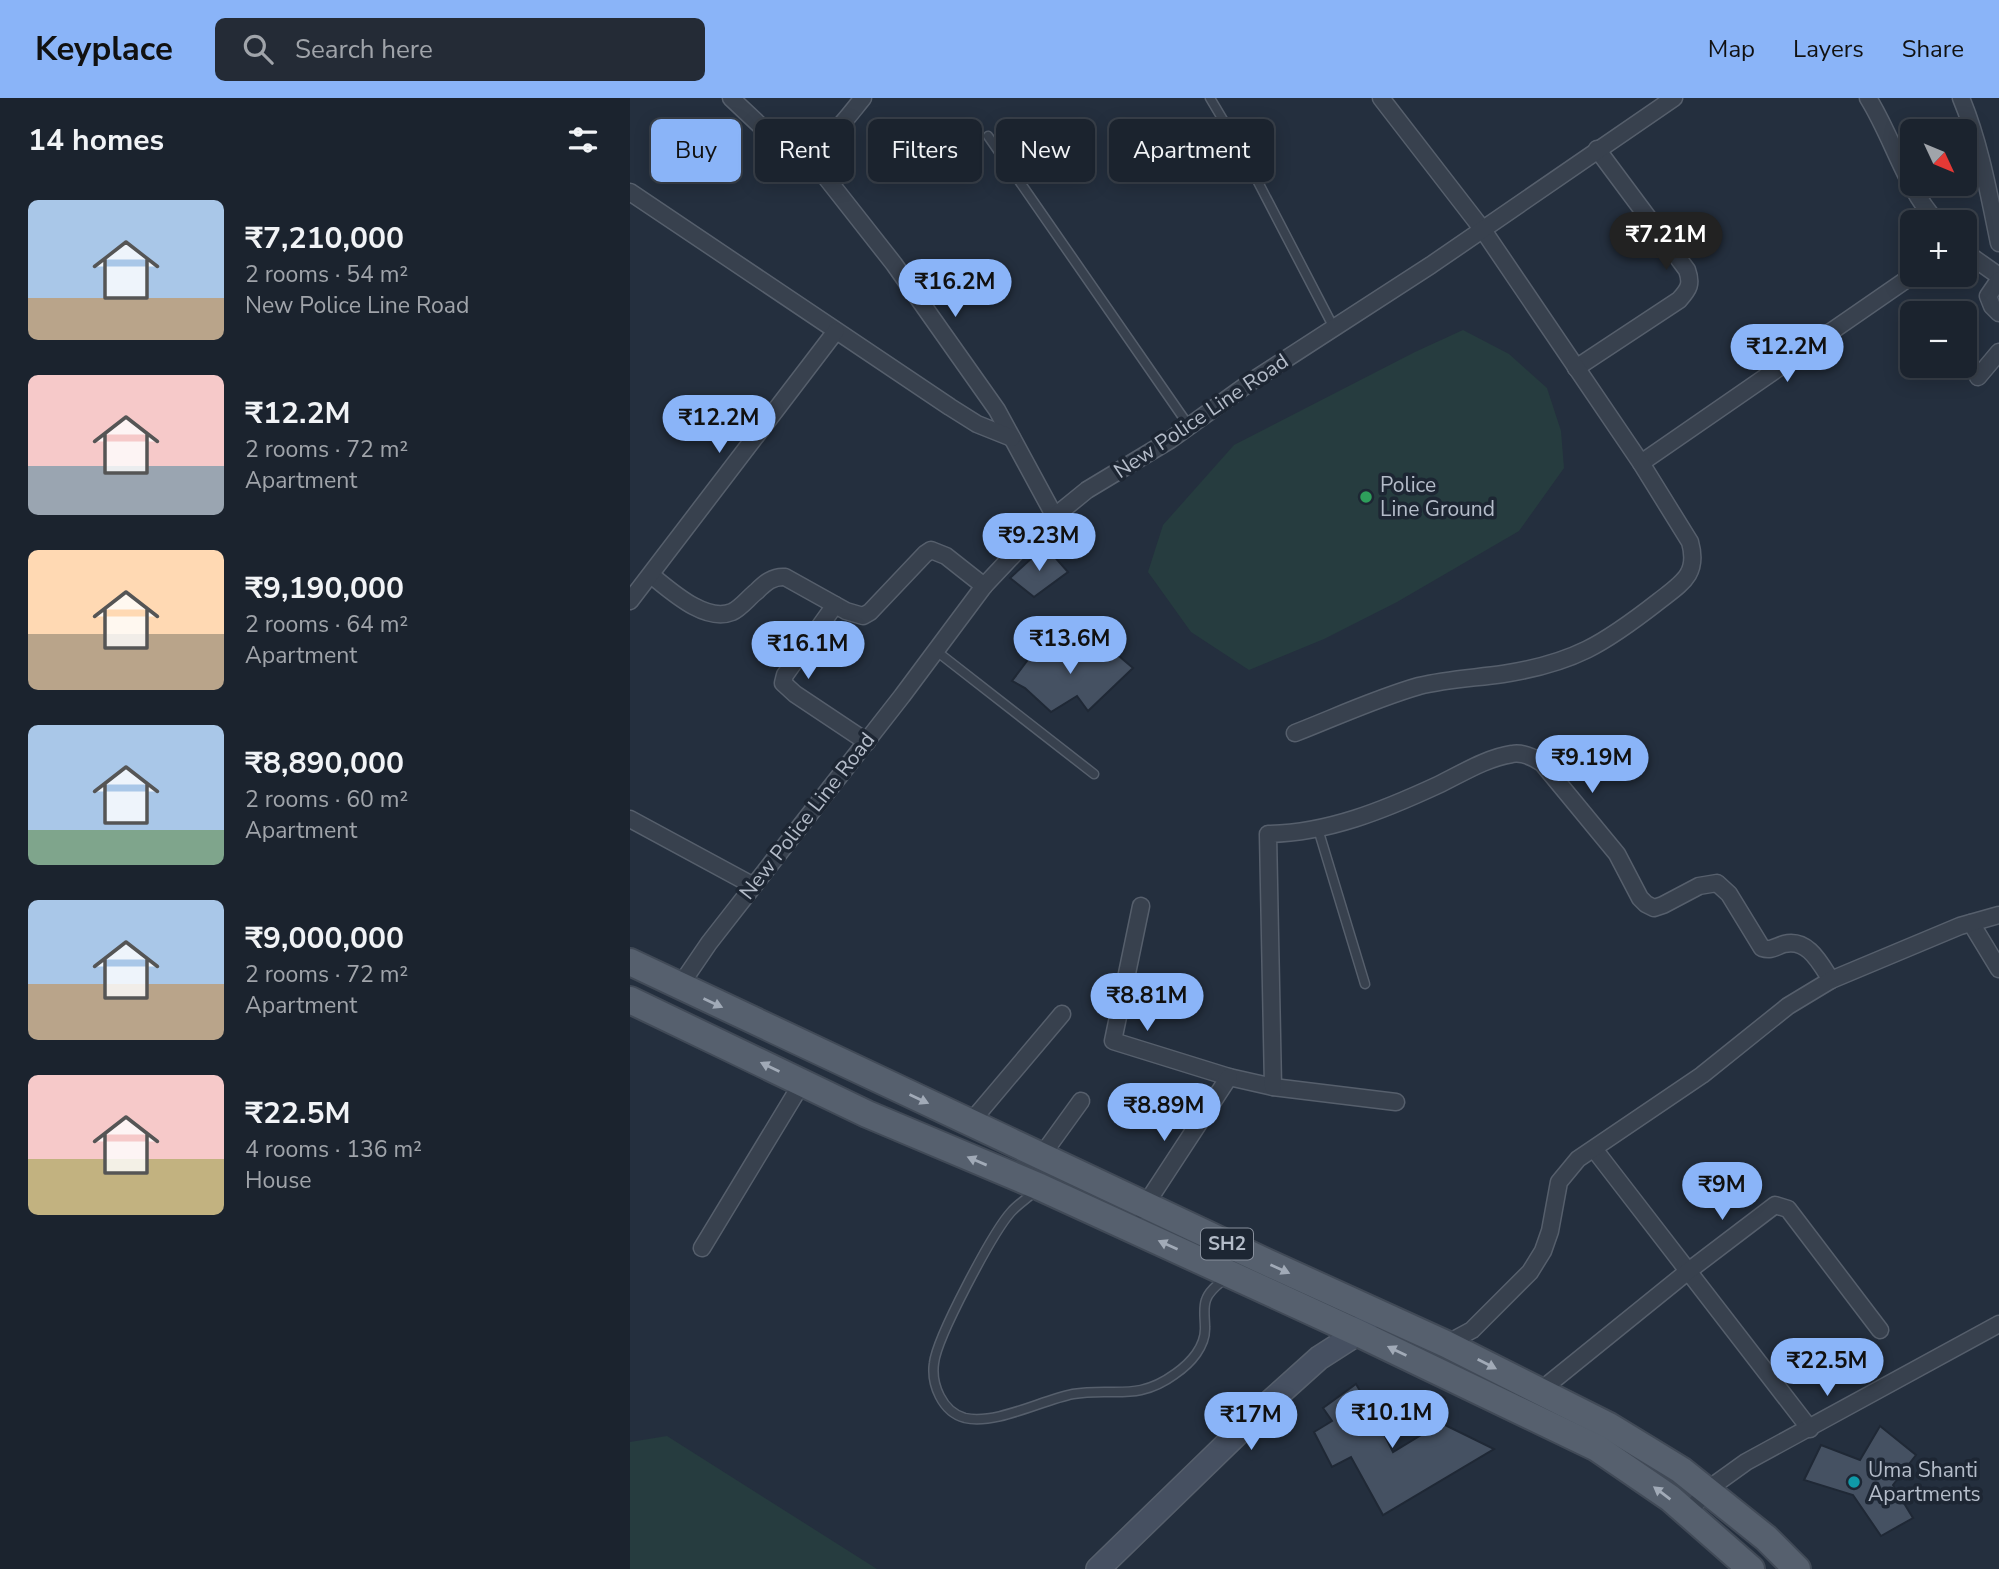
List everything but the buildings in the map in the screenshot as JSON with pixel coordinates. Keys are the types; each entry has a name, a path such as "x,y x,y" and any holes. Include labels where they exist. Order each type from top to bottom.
{"main road":[{"name":"SH2","path":"630,962 1446,1344 1540,1391 1654,1452 1707,1490 1766,1538 1797,1569"},
{"name":"SH2","path":"630,1000 867,1114 1040,1187 1230,1273 1598,1448 1688,1513 1751,1569"}],"street":[{"path":"731,98 755,121"},
{"path":"845,119 863,98"},
{"path":"1295,733 1420,686 1502,674 1569,659 1622,630 1682,583 1692,569 1694,554 1690,541 1641,463 1483,230 1381,98"},
{"name":"New Police Line Road","path":"680,987 752,885 867,742 984,586 1033,534 1087,491 1483,230 1674,98"},
{"path":"1868,98 1927,210"},
{"path":"1961,98 1980,158 1999,243"},
{"path":"1576,368 1679,300 1688,290 1691,281 1687,270 1597,149"},
{"path":"830,182 894,264 983,390 1055,517"},
{"path":"630,192 976,424 1012,438"},
{"path":"1977,261 1999,278 1988,296 1999,313"},
{"path":"1641,463 1900,284"},
{"path":"630,601 836,331"},
{"path":"1978,377 1999,352"},
{"path":"651,575 686,602 699,609 719,613 731,612 777,576 785,577 835,605 863,616 931,550 946,556 984,586"},
{"path":"835,605 785,675 783,682 795,694 867,742"},
{"path":"1273,1087 1268,834 1296,834 1346,822 1401,802 1492,759 1514,753 1529,755 1542,763 1617,853 1640,898 1646,904 1654,908 1699,886 1717,883 1729,894 1762,948 1768,950 1786,943 1808,948 1831,980"},
{"path":"630,819 752,885"},
{"path":"1142,906 1113,1041 1229,1077 1273,1087 1396,1101"},
{"path":"1446,1344 1472,1330 1530,1272 1543,1251 1550,1231 1559,1182 1578,1159 1702,1075 1788,1006 1831,980 1917,943 1999,915"},
{"path":"1971,923 1999,969"},
{"path":"970,1123 1062,1014"},
{"path":"1132,1229 1229,1077"},
{"path":"702,1248 802,1083"},
{"path":"1042,1156 1081,1101"},
{"path":"1594,1149 1810,1429"},
{"path":"1540,1391 1775,1205 1788,1209 1880,1330"},
{"path":"1107,1566 1270,1402 1319,1358 1358,1333 1373,1310"},
{"path":"1688,1513 1707,1490 1746,1462 1999,1324"}],"lane":[{"path":"1210,98 1244,155 1334,328"},
{"path":"988,136 1189,426"},
{"path":"935,650 1094,774"},
{"path":"1318,829 1365,984"},
{"path":"1040,1187 1011,1212 993,1238 940,1340 934,1362 934,1379 940,1396 950,1410 963,1417 979,1419 1078,1393 1133,1392 1153,1387 1193,1359 1206,1331 1205,1301 1211,1291 1230,1273"}],"green space":[{"name":"Police Line Ground","path":"1463,330 1509,354 1547,388 1561,431 1564,468 1519,531 1397,602 1324,639 1249,670 1191,632 1148,572 1163,525 1234,445"},
{"path":"667,1436 877,1569 630,1569 630,1442"}],"place":[{"name":"Police Line Ground","path":"1366,497"},
{"name":"Uma Shanti Apartments","path":"1854,1482"}]}
